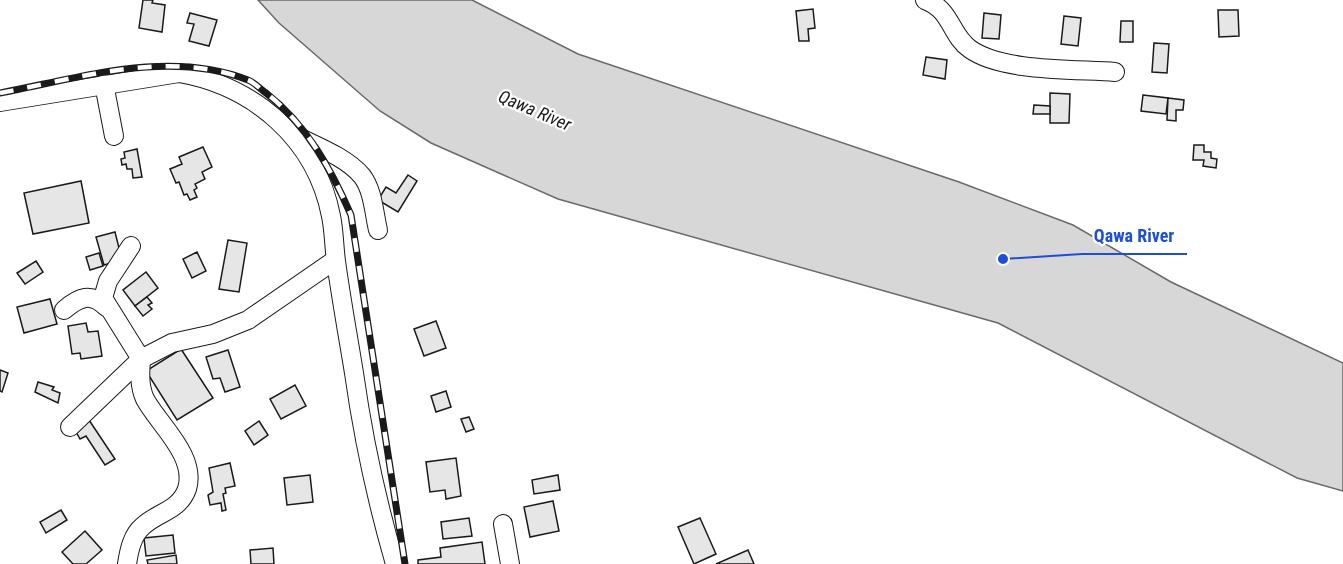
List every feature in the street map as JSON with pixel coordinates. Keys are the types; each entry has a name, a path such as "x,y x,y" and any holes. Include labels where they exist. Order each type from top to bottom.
{"street":[{"path":"925,0 947,14 968,48 980,55 1033,69 1115,72"},
{"path":"0,102 179,73 209,78 232,87 254,102 290,133 304,151 323,190 331,216 360,415 392,563"},
{"path":"104,84 114,136"},
{"path":"290,133 345,162 362,177 370,194 378,230"},
{"path":"106,307 103,298 108,281 131,246"},
{"path":"70,427 141,358 172,343 213,334 248,320 336,260"},
{"path":"64,310 86,297 97,298 106,307 141,358 140,379 144,398 179,449 188,471 187,488 178,505 142,527 131,545 127,564"},
{"path":"502,524 510,564"}],"water":[{"path":"258,0 472,0 578,54 959,182 1073,225 1171,282 1343,363 1343,491 1297,478 998,323 558,199 431,143 380,111 279,23"}],"building":[{"path":"143,0 153,0 152,3 165,5 162,32 139,28"},
{"path":"813,9 815,28 808,29 809,41 799,41 796,11"},
{"path":"1218,10 1238,10 1239,36 1219,37"},
{"path":"190,13 217,20 209,46 189,41 194,24 187,23"},
{"path":"984,13 1001,15 999,39 982,38"},
{"path":"1064,16 1081,18 1078,46 1061,44"},
{"path":"1121,21 1133,21 1133,42 1120,42"},
{"path":"1154,43 1169,44 1167,73 1152,72"},
{"path":"926,57 947,60 945,79 923,75"},
{"path":"1050,93 1070,94 1069,123 1050,123"},
{"path":"1143,95 1168,98 1166,114 1141,111"},
{"path":"1168,98 1184,100 1183,110 1176,110 1176,121 1167,120"},
{"path":"1034,105 1050,106 1050,114 1033,114"},
{"path":"1194,145 1204,145 1204,152 1211,152 1211,158 1217,159 1216,168 1203,166 1204,160 1193,160"},
{"path":"203,147 212,167 202,172 205,179 195,184 197,188 194,190 197,197 190,200 187,194 184,195 179,182 176,183 170,169 182,164 179,157"},
{"path":"137,149 142,177 133,178 132,169 127,169 126,164 122,165 121,159 125,158 124,152"},
{"path":"408,175 417,181 398,212 378,200 386,187 396,193"},
{"path":"81,181 89,223 33,234 24,193"},
{"path":"115,232 122,260 104,265 96,237"},
{"path":"228,240 247,243 239,292 219,289"},
{"path":"197,252 206,271 192,278 183,259"},
{"path":"99,253 103,266 90,270 86,257"},
{"path":"36,261 43,272 25,284 17,273"},
{"path":"146,272 158,288 135,306 123,290"},
{"path":"147,297 152,303 148,305 152,309 143,316 135,306"},
{"path":"50,299 57,324 24,333 17,307"},
{"path":"436,321 446,348 424,356 414,329"},
{"path":"86,323 88,332 98,331 102,356 81,359 80,353 72,354 68,326"},
{"path":"181,349 213,398 177,420 146,371"},
{"path":"228,350 240,387 225,392 220,378 213,379 206,357"},
{"path":"0,370 8,373 2,392 0,391"},
{"path":"38,382 54,387 52,390 60,393 58,403 35,392"},
{"path":"295,385 306,406 281,419 270,399"},
{"path":"446,391 451,407 436,412 431,396"},
{"path":"469,417 474,429 466,432 461,419"},
{"path":"89,420 115,459 105,465 86,436 80,439 75,430"},
{"path":"259,421 268,435 254,445 245,431"},
{"path":"456,458 461,496 446,499 445,490 430,492 426,462"},
{"path":"230,463 235,486 225,488 226,493 223,494 226,510 222,511 221,503 210,505 208,495 213,492 209,468"},
{"path":"310,475 313,502 287,505 284,478"},
{"path":"558,475 560,490 534,494 532,480"},
{"path":"553,501 559,531 530,537 524,507"},
{"path":"61,510 67,520 46,533 40,522"},
{"path":"469,518 472,536 443,539 441,522"},
{"path":"700,518 716,554 694,564 678,527"},
{"path":"85,531 102,550 86,564 73,564 62,552"},
{"path":"173,535 175,553 146,556 144,538"},
{"path":"482,542 485,564 418,564 418,560 441,557 440,548"},
{"path":"273,548 274,564 251,564 250,550"},
{"path":"748,550 754,564 716,564"},
{"path":"176,555 177,564 148,564 147,560"}],"railway":[{"path":"0,93 124,69 187,67 218,71 250,81 294,119 326,165 351,215 405,564"}],"place":[{"name":"Qawa River","path":"1003,259"}]}
